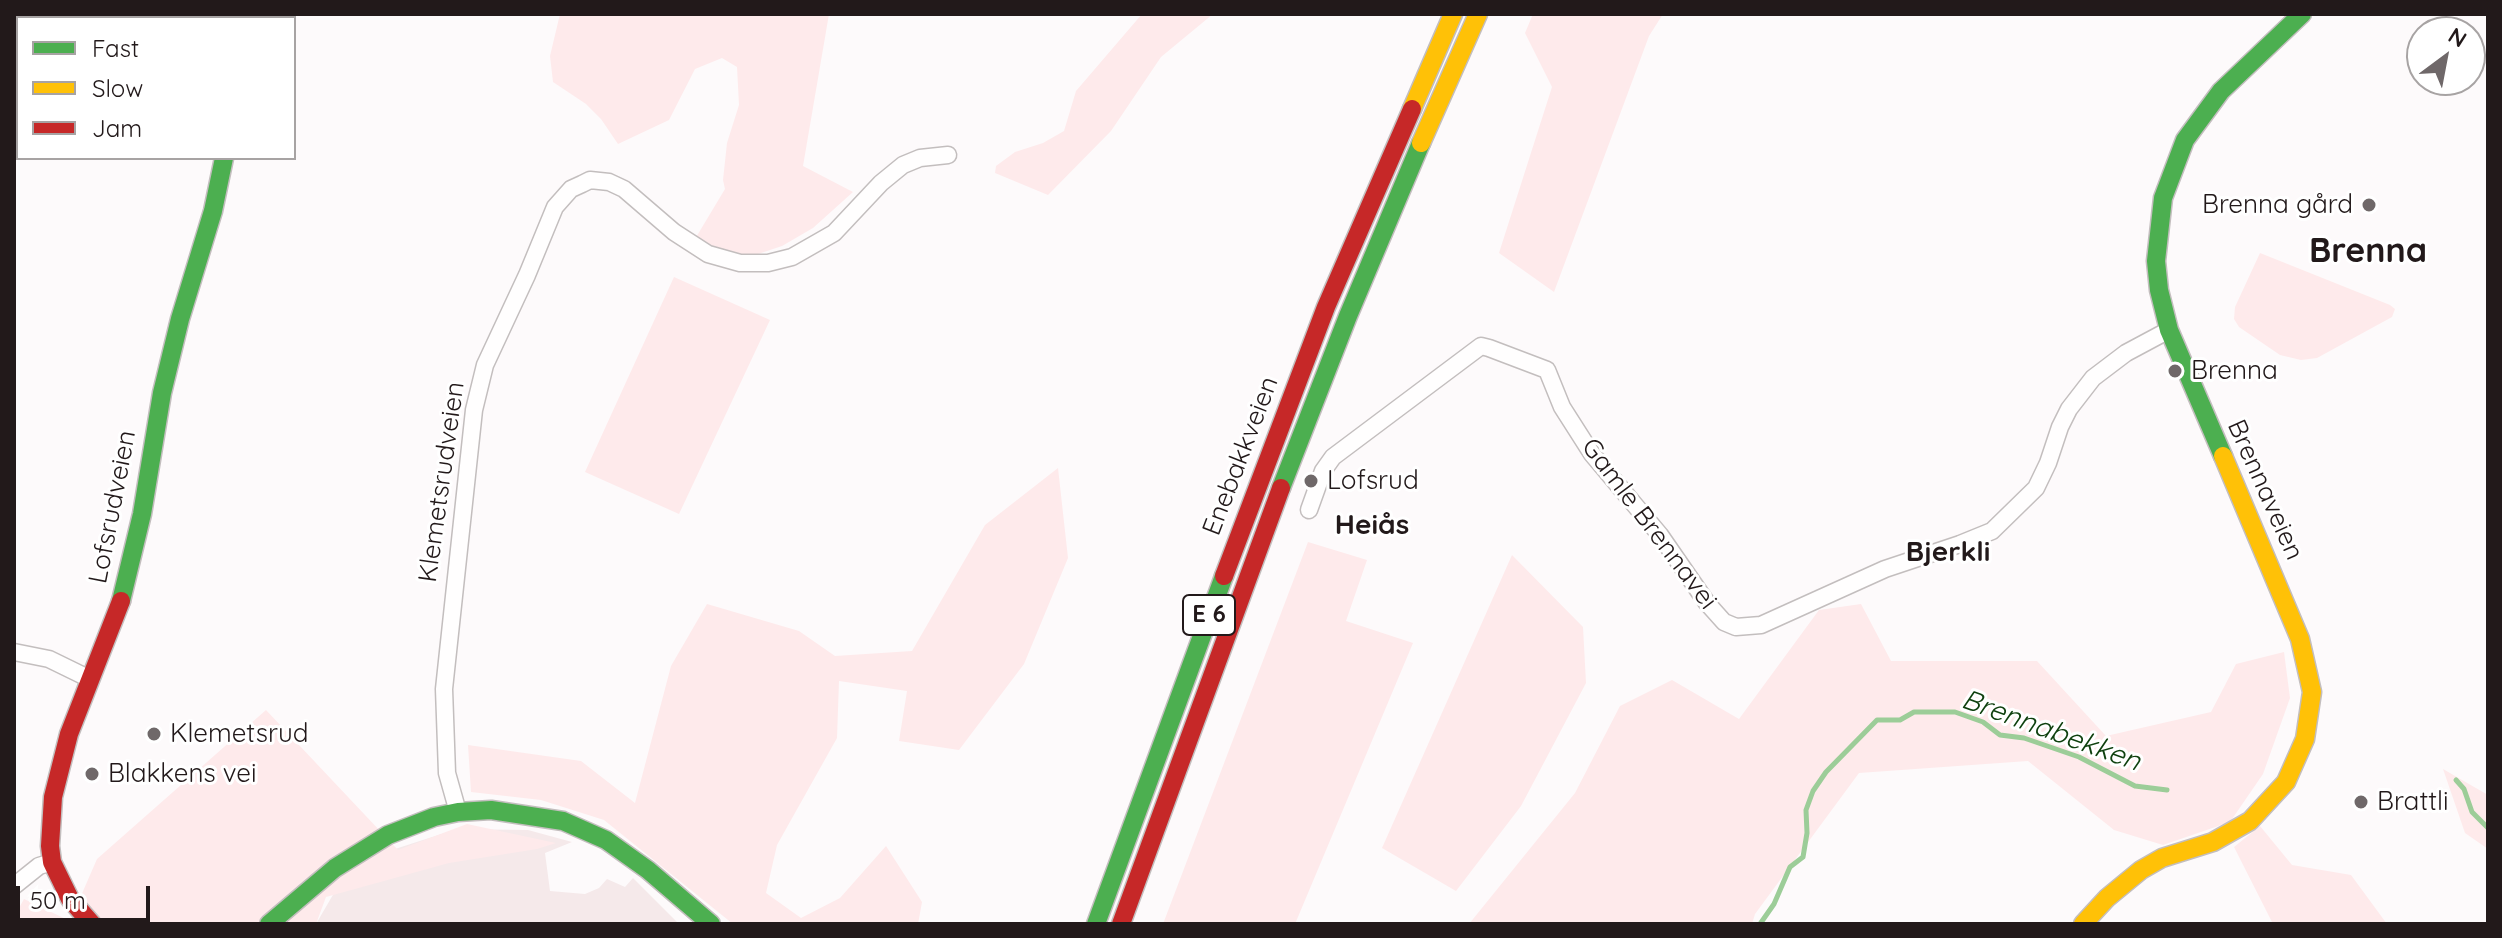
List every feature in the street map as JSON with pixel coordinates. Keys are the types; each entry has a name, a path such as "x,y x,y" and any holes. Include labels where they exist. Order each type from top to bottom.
{"main road":[{"name":"Enebakkveien","path":"1096,924 1252,498 1326,307 1453,14"},
{"name":"Enebakkveien","path":"1121,924 1274,505 1348,316 1478,14"},
{"name":"Brennaveien","path":"2083,924 2141,870 2162,858 2227,835 2261,812 2279,792 2298,760 2310,714 2311,683 2300,639 2169,330 2159,290 2157,244 2163,198 2178,153 2193,128 2221,91 2302,14"},
{"name":"Lofsrudveien","path":"52,862 51,813 58,773 90,679 121,602 142,514 162,393 180,319 221,183 224,160"},
{"path":"269,924 358,851 410,825 458,812 491,810 529,814 581,829 625,852 711,924"},
{"path":"52,862 70,899 92,924"}],"street":[{"name":"Klemetsrudveien","path":"458,812 447,773 444,689 474,410 489,355 555,207 571,189 590,180 609,182 631,194 674,232 708,254 740,263 768,263 792,257 834,233 881,183 903,165 920,158 948,155"},
{"name":"Gamle Brennavei","path":"1309,510 1323,471 1333,457 1481,346 1530,361 1547,370 1562,407 1592,454 1660,535 1707,603 1724,622 1747,628 1776,620 1791,610 1885,569 1992,531 2036,488 2069,409 2093,378 2126,353 2169,330"},
{"path":"14,652 49,659 90,679"},
{"path":"14,886 39,866 52,862"}],"shaded area":[{"path":"560,14 829,14 803,166 853,192 813,228 782,246 755,255 727,253 695,239 725,189 727,143 739,105 737,67 722,58 695,69 669,120 618,144 586,104 553,82 550,56"},
{"path":"1142,14 1213,14 1161,57 1111,131 1048,195 995,173 996,166 1015,152 1043,143 1064,131 1076,91"},
{"path":"1533,14 1663,14 1649,36 1554,292 1499,253 1552,87 1525,33"},
{"path":"2260,253 2390,305 2395,309 2392,317 2317,358 2301,360 2280,355 2239,327 2234,319 2235,307"},
{"path":"674,277 770,320 679,514 585,472"},
{"path":"1058,468 1068,558 1024,664 959,750 899,741 907,691 839,681 837,738 777,845 766,893 801,918 840,898 886,846 922,902 918,924 733,924 604,820 541,800 471,792 468,745 581,761 635,803 671,666 707,604 799,631 835,656 912,651 985,525"},
{"path":"1308,542 1367,560 1346,621 1413,643 1295,924 1163,924"},
{"path":"1512,555 1583,627 1586,683 1521,806 1456,891 1382,848"},
{"path":"1861,604 1891,661 2037,661 2106,736 2211,712 2236,664 2284,652 2290,698 2263,774 2230,822 2163,845 2114,830 2028,761 1859,773 1755,914 1752,924 1469,924 1575,793 1620,706 1672,680 1739,719 1819,610"},
{"path":"266,710 398,850 467,824 556,843 537,849 449,863 326,897 316,924 14,924 14,917 24,899 70,921 97,859"},
{"path":"2443,769 2488,795 2488,849 2465,833"},
{"path":"2260,826 2292,865 2351,875 2387,924 2272,922 2234,847"},
{"path":"457,829 528,830 572,842 545,853 550,891 585,894 599,888 607,879 625,887 633,878 679,924 316,924 334,893 395,849"}],"waterway":[{"name":"Brennabekken","path":"1760,924 1774,904 1790,867 1803,857 1807,833 1806,810 1813,791 1826,772 1877,720 1900,720 1914,712 1955,712 1983,722 2000,735 2024,738 2079,757 2135,786 2167,790"},
{"name":"Brennabekken","path":"2456,780 2464,789 2472,812 2488,828"}],"traffic: fast":[{"path":"2223,456 2169,330 2159,290 2156,261 2163,198 2185,140 2221,91 2302,14"},
{"path":"1281,488 1348,316 1421,143"},
{"path":"121,601 142,514 162,393 180,319 213,211 224,160"},
{"path":"1096,924 1224,576"},
{"path":"269,924 335,868 388,835 434,817 491,810 563,821 606,840 648,870 711,924"}],"traffic: slow":[{"path":"1412,109 1453,14"},
{"path":"1421,143 1478,14"},
{"path":"2083,924 2107,898 2141,870 2162,858 2213,842 2250,821 2286,782 2305,739 2312,692 2300,639 2223,456"}],"traffic: jam":[{"path":"1224,576 1326,307 1412,109"},
{"path":"1121,924 1281,488"},
{"path":"92,924 70,899 52,862 53,797 69,734 121,601"}],"place":[{"name":"Brenna gård","path":"2369,205"},
{"name":"Brenna","path":"2175,371"},
{"name":"Lofsrud","path":"1311,481"},
{"name":"Klemetsrud","path":"154,734"},
{"name":"Blakkens vei","path":"92,774"},
{"name":"Brattli","path":"2361,802"}],"district":[{"name":"Brenna","path":"2368,252"},
{"name":"Heiås","path":"1372,526"},
{"name":"Bjerkli","path":"1948,553"}]}
